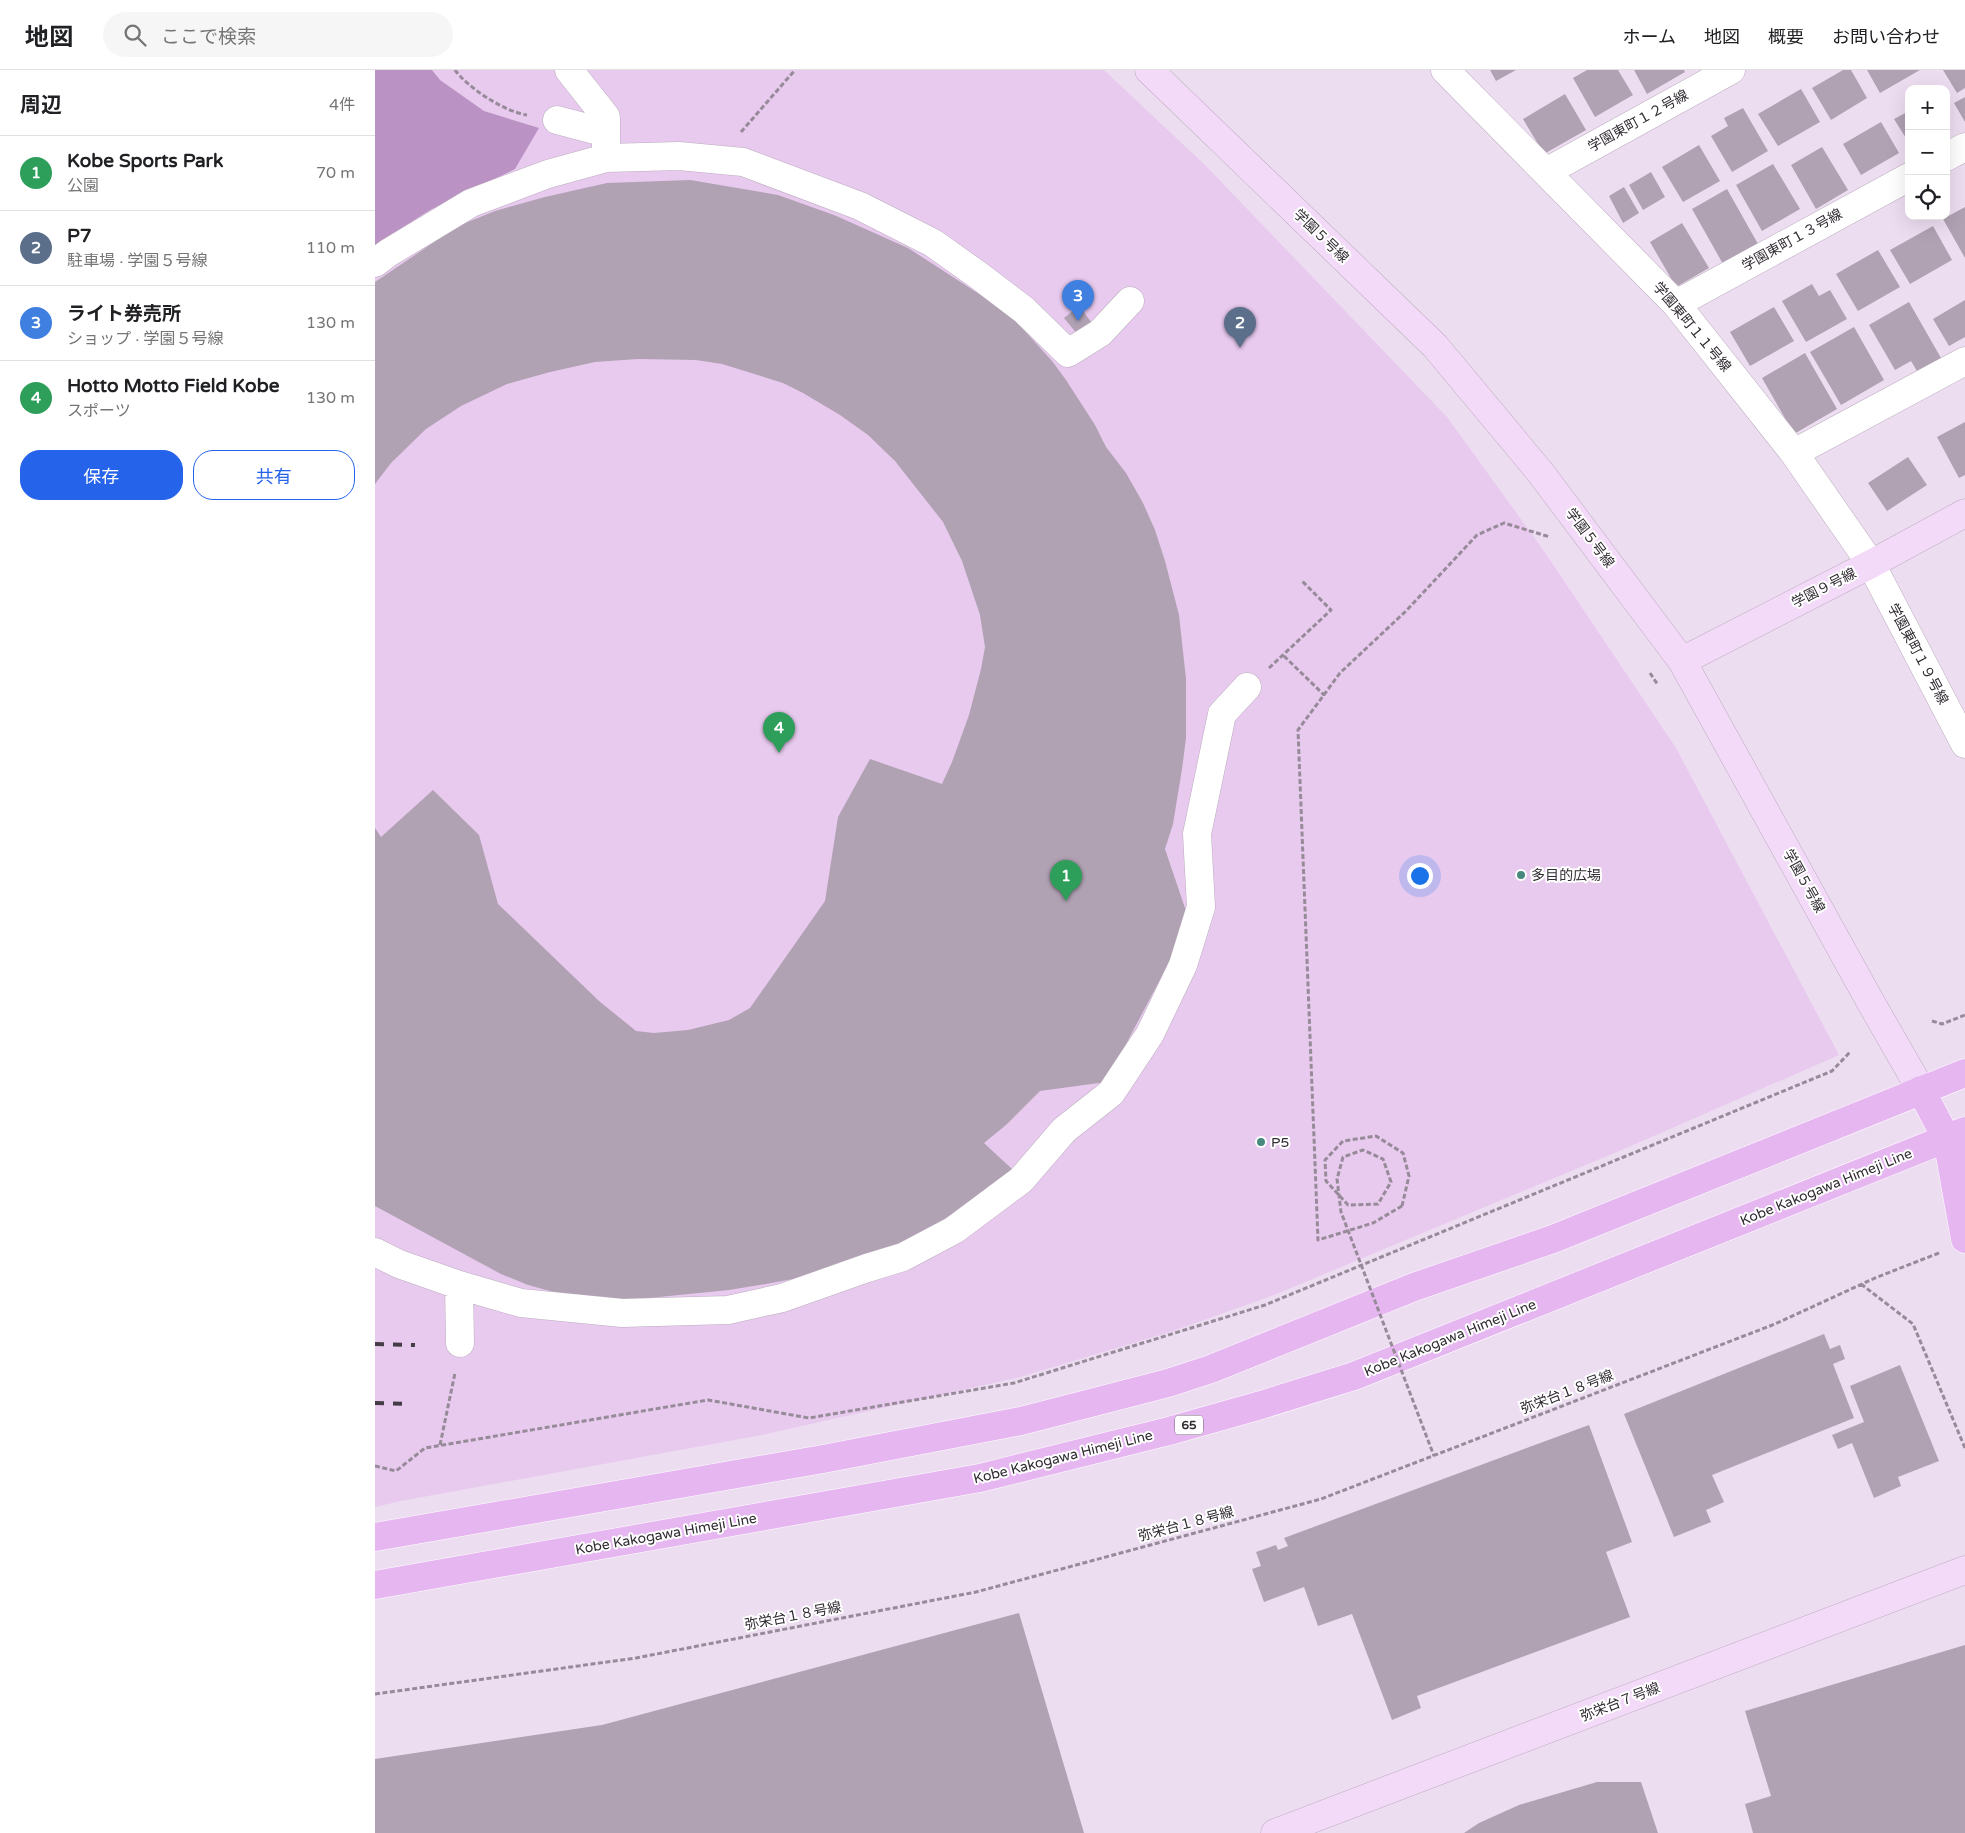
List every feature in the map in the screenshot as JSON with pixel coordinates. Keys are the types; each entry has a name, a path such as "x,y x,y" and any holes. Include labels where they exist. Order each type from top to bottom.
{"main road":[{"path":"375,1537 813,1460 1021,1421 1169,1383 1211,1369 1414,1288 1553,1239 1965,1073"},
{"path":"1921,1090 1956,1135 1965,1173"},
{"path":"1956,1135 1956,1244"},
{"name":"Kobe Kakogawa Himeji Line","path":"375,1585 980,1478 1243,1410 1354,1376 1956,1135"}],"street":[{"path":"569,70 606,117 606,145"},
{"name":"学園５号線","path":"1149,70 1435,346 1540,472 1682,661 1921,1090"},
{"name":"学園東町１１号線","path":"1445,70 1676,304 1794,453 1871,564"},
{"name":"学園東町１２号線","path":"1546,172 1731,70"},
{"path":"557,120 606,145 679,156 720,152 860,206 933,244 1024,310 1060,357 1100,333 1130,301"},
{"path":"375,263 388,253 471,203 547,174 606,145"},
{"path":"1950,155 1965,146"},
{"name":"学園東町１３号線","path":"1676,304 1905,179"},
{"path":"1794,453 1965,362"},
{"name":"学園９号線","path":"1682,661 1871,564 1965,513"},
{"name":"学園東町１９号線","path":"1871,564 1965,744"},
{"path":"375,1252 399,1264 459,1285 521,1303 622,1313 728,1310 782,1298 903,1257 954,1230 1021,1180 1064,1130 1111,1093 1150,1034 1183,965 1201,907 1197,834 1223,714 1247,687"},
{"path":"459,1285 461,1343"},
{"name":"弥栄台７号線","path":"1275,1833 1965,1570"}],"path":[{"path":"455,70 473,87 496,103 522,114 557,120"},
{"path":"720,152 795,70"},
{"path":"1434,1456 1341,1212 1339,1196 1339,1188 1337,1180 1343,1157 1363,1150 1383,1159 1391,1182 1379,1204 1348,1205 1342,1199 1337,1193 1331,1187 1326,1181 1325,1160 1343,1141 1376,1136 1403,1153 1409,1176 1402,1206 1373,1223 1318,1240 1298,730 1340,674 1406,611 1477,535 1505,523 1551,537"},
{"path":"1247,687 1284,656 1331,610 1302,581"},
{"path":"1284,656 1324,695"},
{"path":"1645,666 1661,690"},
{"path":"1932,1021 1942,1024 1965,1015"},
{"path":"375,1466 396,1471 425,1448 708,1400 809,1418 1013,1382 1265,1305 1833,1071 1850,1052"},
{"name":"弥栄台１８号線","path":"375,1694 636,1658 976,1592 1321,1500 1775,1324 1861,1284 1956,1244"},
{"path":"1861,1284 1913,1324 1965,1448"},
{"path":"440,1446 461,1343"}],"shaded area":[{"path":"375,70 1104,70 1206,166 1447,417 1544,551 1676,748 1839,1055 1631,1146 1274,1295 1170,1332 1020,1377 762,1435 375,1507"},
{"path":"375,70 432,70 440,80 484,111 539,128 515,169 430,210 375,245"}],"building":[{"path":"1490,70 1516,70 1496,81"},
{"path":"1587,70 1618,70 1633,95 1595,117 1573,78"},
{"path":"1634,70 1684,70 1685,72 1647,94"},
{"path":"1843,70 1851,70 1867,98 1831,120 1812,88"},
{"path":"1867,70 1920,70 1880,93"},
{"path":"1943,70 1965,70 1965,88 1957,93"},
{"path":"1801,89 1820,122 1778,146 1758,114"},
{"path":"1565,94 1586,130 1544,154 1523,119"},
{"path":"1965,97 1965,122 1954,103"},
{"path":"1743,108 1768,151 1732,172 1711,136 1728,126 1724,118"},
{"path":"1905,113 1905,137 1894,119"},
{"path":"1881,122 1899,153 1861,175 1843,144"},
{"path":"1699,145 1720,181 1683,202 1662,167"},
{"path":"1822,147 1848,190 1816,209 1791,165"},
{"path":"1773,164 1800,209 1762,231 1736,185"},
{"path":"1651,172 1665,197 1643,210 1629,185"},
{"path":"690,180 778,195 834,215 908,248 990,301 1014,319 1052,361 1066,380 1095,425 1106,447 1126,473 1143,503 1155,530 1165,561 1179,615 1186,679 1186,738 1173,824 1165,849 1188,917 1173,955 1106,1082 1040,1091 1006,1125 984,1143 1012,1169 983,1193 931,1228 899,1245 798,1278 766,1284 729,1290 629,1300 565,1295 528,1285 501,1274 375,1206 375,828 381,837 433,790 479,835 498,904 599,1001 636,1031 654,1033 688,1030 729,1020 750,1008 825,901 838,817 870,759 942,784 969,715 985,647 980,615 962,561 943,522 895,461 868,435 840,415 803,393 783,383 722,364 696,360 638,359 595,362 507,384 461,406 426,429 391,463 375,484 375,282 458,226 495,211 607,183"},
{"path":"1624,187 1639,213 1623,223 1609,196"},
{"path":"1727,189 1758,244 1723,264 1692,209"},
{"path":"1965,207 1965,258 1944,220 1950,220 1950,215"},
{"path":"1682,223 1709,268 1676,287 1650,242"},
{"path":"1933,226 1952,260 1910,284 1890,250"},
{"path":"1878,250 1900,287 1858,311 1836,274"},
{"path":"1812,284 1819,296 1830,290 1847,319 1806,342 1782,301"},
{"path":"1965,300 1965,337 1949,346 1933,319"},
{"path":"1909,302 1941,358 1917,371 1911,361 1895,370 1869,325"},
{"path":"1079,306 1092,323 1078,335 1064,318"},
{"path":"1774,307 1794,341 1750,366 1730,332"},
{"path":"1854,327 1884,380 1841,405 1810,352"},
{"path":"1805,353 1837,409 1794,434 1762,378"},
{"path":"1965,422 1965,475 1959,478 1937,437"},
{"path":"1908,457 1927,485 1887,511 1868,483"},
{"path":"1824,1334 1830,1349 1840,1345 1845,1359 1833,1364 1854,1418 1712,1475 1724,1502 1706,1510 1711,1522 1674,1537 1624,1414"},
{"path":"1900,1365 1939,1461 1898,1477 1901,1486 1874,1498 1852,1443 1838,1449 1832,1435 1864,1422 1850,1386"},
{"path":"1589,1425 1632,1542 1606,1552 1630,1617 1417,1696 1421,1708 1392,1720 1352,1614 1318,1626 1304,1587 1264,1602 1252,1569 1261,1566 1256,1552 1276,1545 1278,1550 1288,1546 1284,1538"},
{"path":"1019,1613 1084,1833 375,1833 375,1759 602,1725"},
{"path":"1965,1645 1965,1833 1753,1833 1745,1804 1771,1796 1745,1711"},
{"path":"1597,1782 1641,1782 1658,1833 1464,1833 1479,1823 1519,1805"}],"railway":[{"path":"375,1344 415,1345"},
{"path":"375,1403 411,1404"}],"place":[{"name":"ライト券売所","path":"1078,321"},
{"name":"P7","path":"1240,348"},
{"name":"Hotto Motto Field Kobe","path":"779,753"},
{"name":"多目的広場","path":"1521,875"},
{"name":"Kobe Sports Park","path":"1066,901"},
{"name":"P5","path":"1261,1142"}]}
